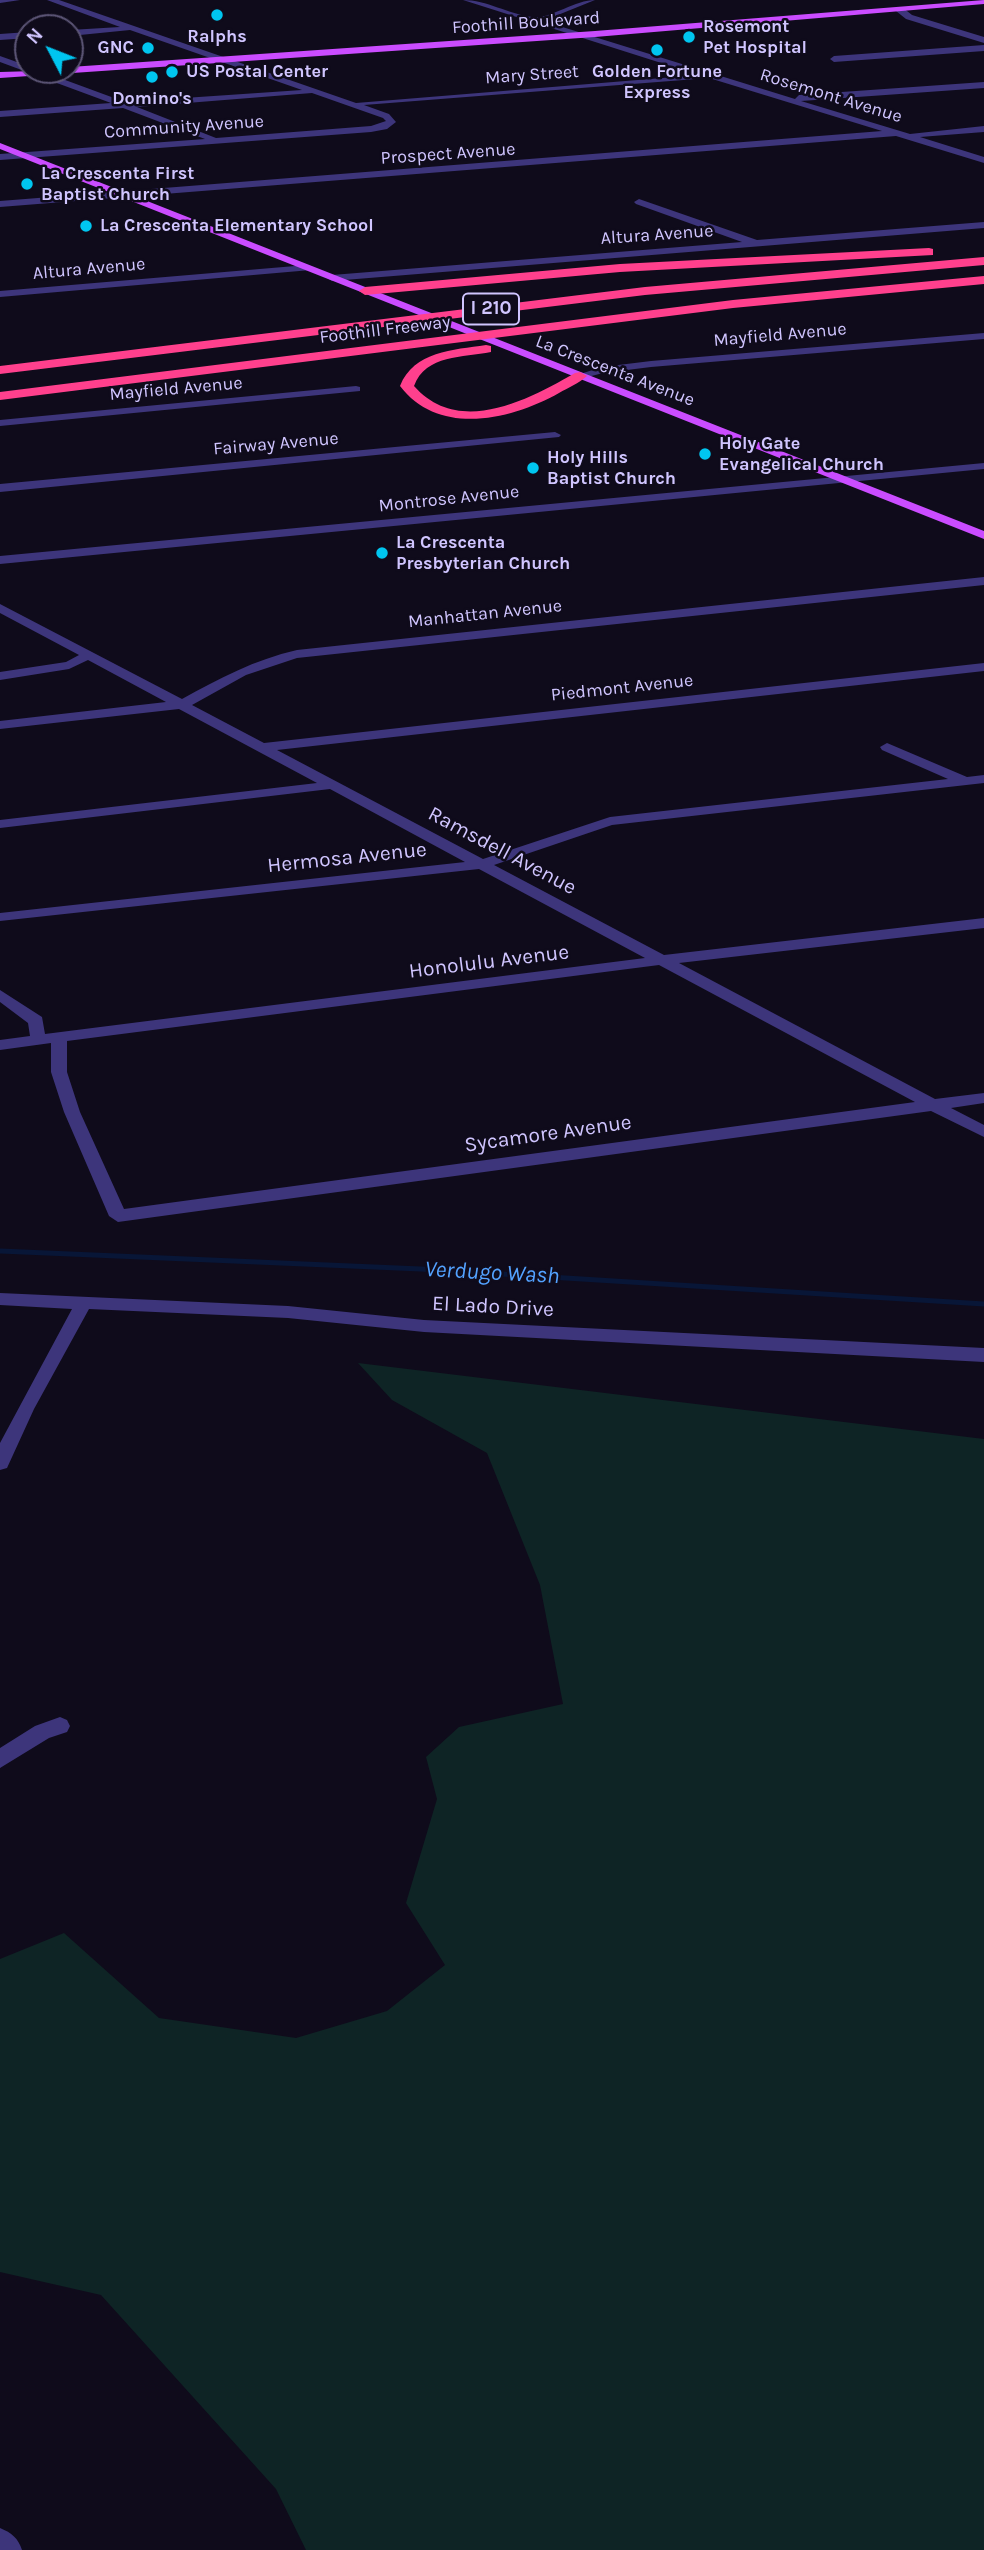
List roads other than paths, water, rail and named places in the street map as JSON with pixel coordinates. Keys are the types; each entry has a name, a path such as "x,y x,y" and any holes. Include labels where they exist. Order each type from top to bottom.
{"highway":[{"path":"365,291 620,268 984,248"},
{"name":"Foothill Freeway","path":"0,370 645,291 984,261"},
{"name":"Foothill Freeway","path":"0,396 733,303 984,280"},
{"path":"580,376 519,407 481,414 462,414 430,407 418,401 407,386 408,377 414,370 438,357 841,293"}],"main road":[{"name":"Foothill Boulevard","path":"84,69 583,35 984,2"},
{"name":"La Crescenta Avenue","path":"0,146 386,301 984,535"}],"street":[{"path":"0,1 16,0"},
{"path":"51,0 350,104"},
{"name":"Rosemont Avenue","path":"467,0 984,160"},
{"path":"536,21 591,0"},
{"path":"899,9 909,17 984,40"},
{"path":"84,32 133,28"},
{"path":"834,59 984,48"},
{"name":"Mary Street","path":"350,104 716,77"},
{"path":"66,84 218,140"},
{"path":"789,99 984,85"},
{"path":"0,114 314,91"},
{"name":"Community Avenue","path":"0,157 384,128 391,122 386,116 350,104"},
{"name":"Prospect Avenue","path":"0,204 984,129"},
{"path":"639,202 759,244"},
{"name":"Altura Avenue","path":"332,278 984,225"},
{"name":"Altura Avenue","path":"0,293 307,268"},
{"name":"Mayfield Avenue","path":"580,376 602,370 651,364 984,336"},
{"name":"Mayfield Avenue","path":"0,423 356,389"},
{"name":"Fairway Avenue","path":"0,488 555,435"},
{"name":"Montrose Avenue","path":"0,560 984,466"},
{"name":"Manhattan Avenue","path":"0,725 183,704 241,672 297,654 984,581"},
{"name":"Ramsdell Avenue","path":"0,608 984,1132"},
{"path":"0,676 69,666 89,655"},
{"name":"Piedmont Avenue","path":"264,747 984,667"},
{"path":"887,747 984,789"},
{"name":"Hermosa Avenue","path":"0,917 484,864 610,821 984,779"},
{"path":"0,824 332,785"},
{"name":"Honolulu Avenue","path":"0,1045 984,923"},
{"path":"0,995 36,1021 38,1040"},
{"name":"Sycamore Avenue","path":"59,1038 59,1072 72,1112 118,1216 984,1098"},
{"name":"El Lado Drive","path":"0,1298 288,1312 424,1326 984,1355"},
{"path":"0,1464 25,1409 83,1304"},
{"path":"0,1759 42,1732 60,1726"},
{"path":"0,2541 9,2550"}],"waterway":[{"name":"Verdugo Wash","path":"0,1251 421,1269 984,1304"}],"place":[{"name":"Ralphs","path":"217,15"},
{"name":"Rosemont Pet Hospital","path":"689,37"},
{"name":"GNC","path":"148,48"},
{"name":"Golden Fortune Express","path":"657,50"},
{"name":"US Postal Center","path":"172,72"},
{"name":"Domino's","path":"152,77"},
{"name":"La Crescenta First Baptist Church","path":"27,184"},
{"name":"La Crescenta Elementary School","path":"86,226"},
{"name":"Holy Gate Evangelical Church","path":"705,454"},
{"name":"Holy Hills Baptist Church","path":"533,468"},
{"name":"La Crescenta Presbyterian Church","path":"382,553"}]}
